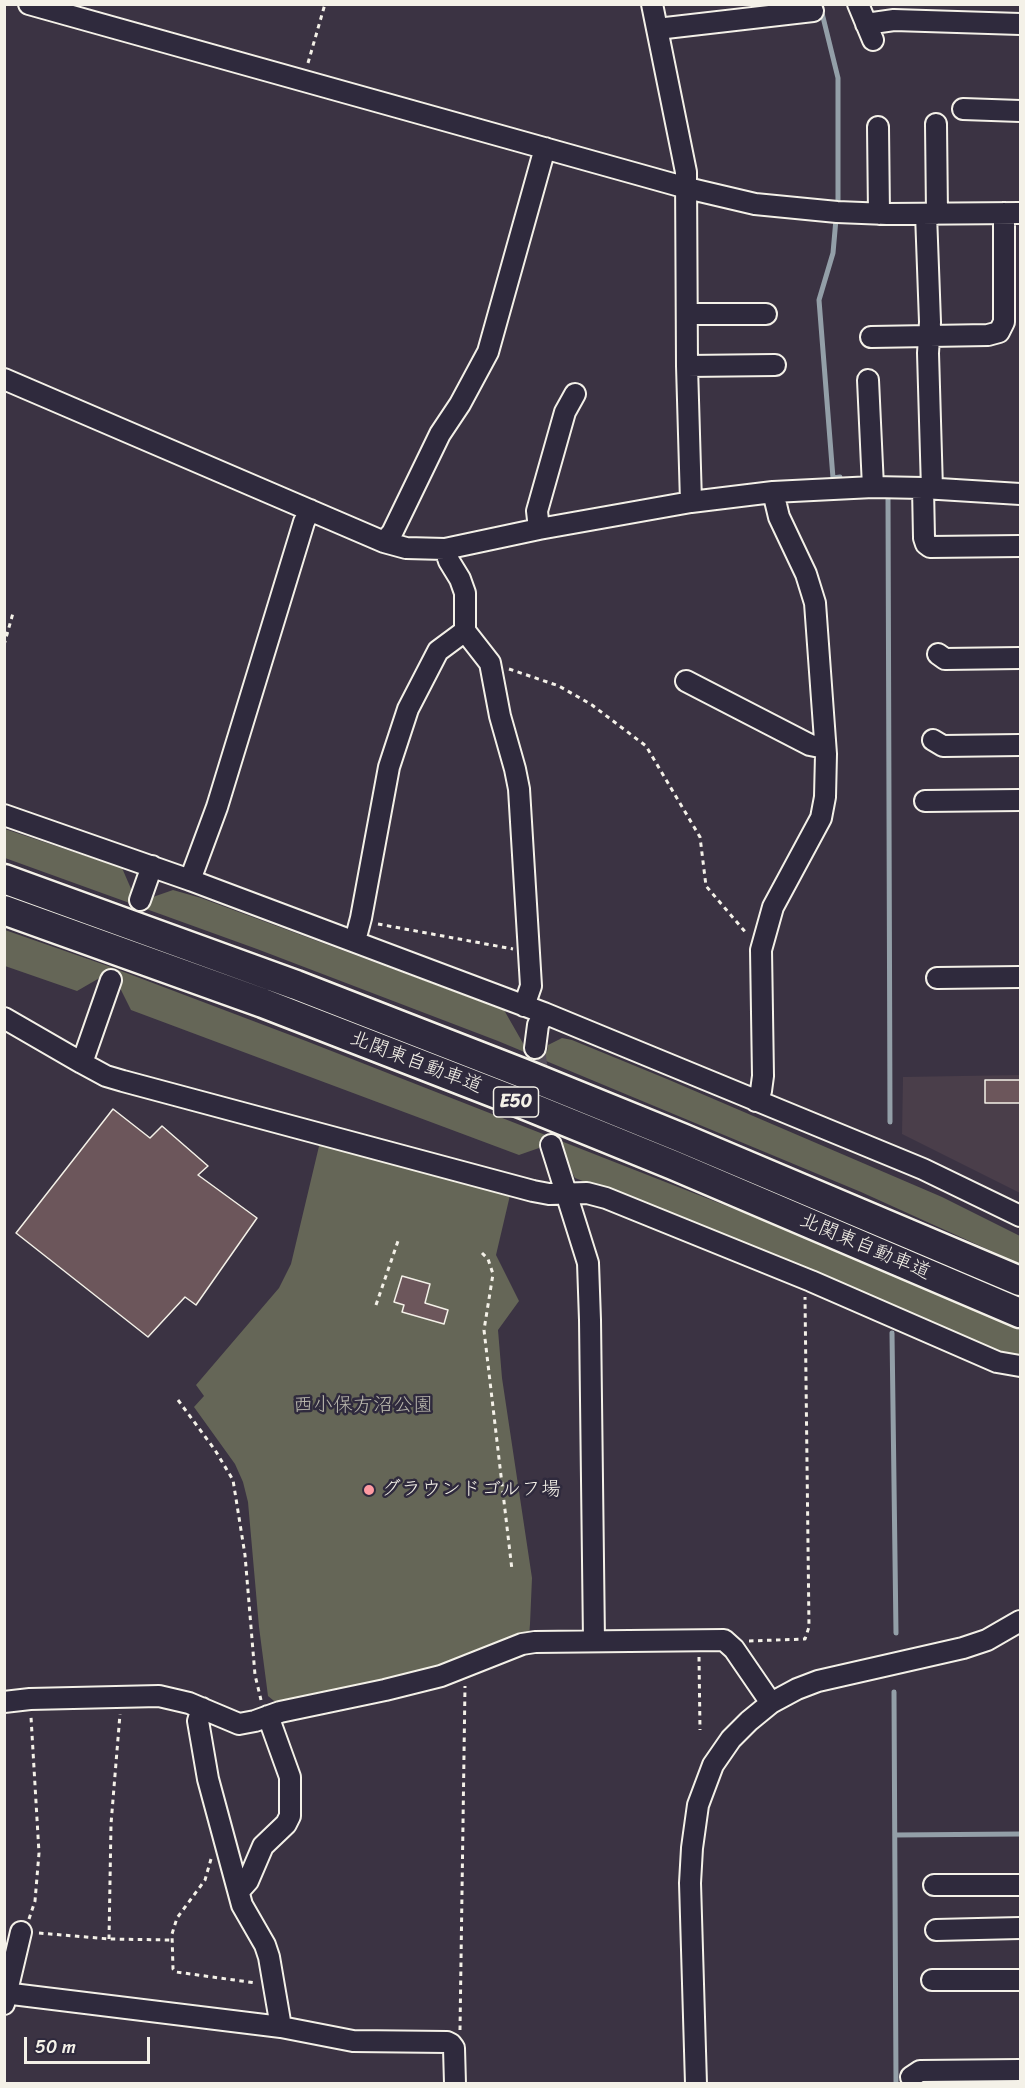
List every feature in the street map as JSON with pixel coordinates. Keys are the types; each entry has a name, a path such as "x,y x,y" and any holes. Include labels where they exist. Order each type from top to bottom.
{"highway":[{"name":"北関東自動車道","path":"4,879 285,981 522,1073 1020,1281"},
{"name":"北関東自動車道","path":"4,910 263,1003 524,1104 1020,1313"}],"street":[{"path":"29,4 687,188 754,204 826,212 879,214 1012,213 1002,327 999,333 994,335 871,337"},
{"path":"652,4 686,172 687,366 691,502"},
{"path":"858,4 869,32 894,20 953,14 1020,24"},
{"path":"657,29 813,11"},
{"path":"963,109 1020,111"},
{"path":"936,124 924,538 930,547 1020,546"},
{"path":"878,127 879,214"},
{"path":"384,542 392,533 440,434 489,352 545,148"},
{"path":"688,314 766,314"},
{"path":"687,366 775,365"},
{"path":"4,380 384,542 406,548 445,549 539,529 691,502 773,492 873,488 1020,494"},
{"path":"868,380 873,488"},
{"path":"539,529 537,511 565,412 575,394"},
{"path":"756,1101 761,1091 763,1076 761,950 774,907 821,818 825,797 825,748 815,603 806,574 779,517 773,492"},
{"path":"190,880 217,807 304,522 310,510"},
{"path":"445,549 448,561 460,579 465,593 465,632 490,663 500,716 519,789 531,986 524,1006"},
{"path":"357,932 389,767 408,709 438,651 465,632"},
{"path":"938,654 945,659 1020,658"},
{"path":"686,681 810,745 825,748"},
{"path":"933,740 943,746 1020,745"},
{"path":"925,801 1020,800"},
{"path":"4,815 190,880 357,932 524,1006 923,1169 1020,1216"},
{"path":"140,900 152,866"},
{"path":"937,978 1020,977"},
{"path":"82,1063 111,980"},
{"path":"535,1048 538,1025 544,1013"},
{"path":"4,1018 106,1076 533,1191 549,1194 587,1193 606,1198 811,1281 997,1362 1020,1366"},
{"path":"551,1145 588,1263 594,1641"},
{"path":"696,2084 690,1883 698,1804 713,1765 749,1721 771,1703 797,1689 818,1681 939,1654 979,1642 1020,1621"},
{"path":"4,1702 30,1699 166,1697 202,1708 239,1724 280,1712 385,1690 458,1671 522,1644 724,1640 734,1649 771,1703"},
{"path":"202,1708 198,1721 208,1779 242,1905 265,1946 281,2027"},
{"path":"238,1891 248,1881 263,1846 286,1824 290,1816 290,1777 268,1716"},
{"path":"934,1885 1020,1885"},
{"path":"936,1930 1020,1928"},
{"path":"21,1932 5,1997 281,2027 353,2041 451,2044 455,2054 455,2084"},
{"path":"932,1980 1020,1980"},
{"path":"911,2077 920,2071 1020,2070"}],"path":[{"path":"303,82 325,4"},
{"path":"4,645 13,613"},
{"path":"490,663 559,686 592,705 646,746 700,837 705,886 761,950"},
{"path":"357,932 377,924 529,952"},
{"path":"376,1305 399,1238"},
{"path":"482,1253 489,1259 493,1274 484,1330 512,1570"},
{"path":"734,1649 751,1640 805,1639 809,1627 805,1294 811,1281"},
{"path":"178,1400 233,1480 245,1555 255,1675 268,1716"},
{"path":"699,1641 700,1730"},
{"path":"451,2044 460,2030 465,1686 458,1671"},
{"path":"109,1939 111,1824 122,1697"},
{"path":"30,1699 39,1862 36,1901 21,1932 109,1939 172,1940"},
{"path":"223,1831 216,1839 205,1880 177,1918 172,1934 173,1969 176,1972 274,1986"}],"shaded area":[{"path":"1020,1075 1020,1193 902,1134 903,1077"}],"green space":[{"path":"5,829 122,868 132,891 132,897 150,898 173,890 201,898 504,1010 524,1045 547,1052 548,1045 562,1038 572,1040 667,1079 942,1197 1020,1236 1020,1264 861,1192 498,1041 257,949 5,858"},
{"path":"5,930 108,966 306,1041 775,1225 1020,1330 1020,1356 1013,1357 994,1351 769,1253 575,1178 562,1154 561,1147 539,1143 539,1148 519,1155 131,1010 117,982 103,976 77,991 5,966"},
{"name":"西小保方沼公園","path":"320,1142 511,1191 496,1255 519,1301 498,1330 502,1378 532,1578 530,1624 529,1636 458,1663 279,1705 268,1696 259,1627 248,1502 243,1482 235,1464 194,1407 204,1396 196,1385 279,1288 291,1264"}],"building":[{"path":"985,1080 1020,1080 1020,1103 985,1103"},
{"path":"113,1109 150,1138 162,1126 208,1166 198,1175 257,1218 196,1305 185,1297 148,1337 16,1233"},
{"path":"402,1276 430,1284 425,1303 448,1310 444,1324 402,1312 404,1305 394,1302"}],"waterway":[{"path":"821,9 838,78 838,203"},
{"path":"836,219 833,253 819,300 833,478 840,477"},
{"path":"888,496 890,1122"},
{"path":"892,1333 896,1633"},
{"path":"894,1692 896,2084"},
{"path":"895,1835 1020,1834"}],"tunnel":[{"path":"535,1048 551,1145"}],"place":[{"name":"グラウンドゴルフ場","path":"369,1490"}]}
